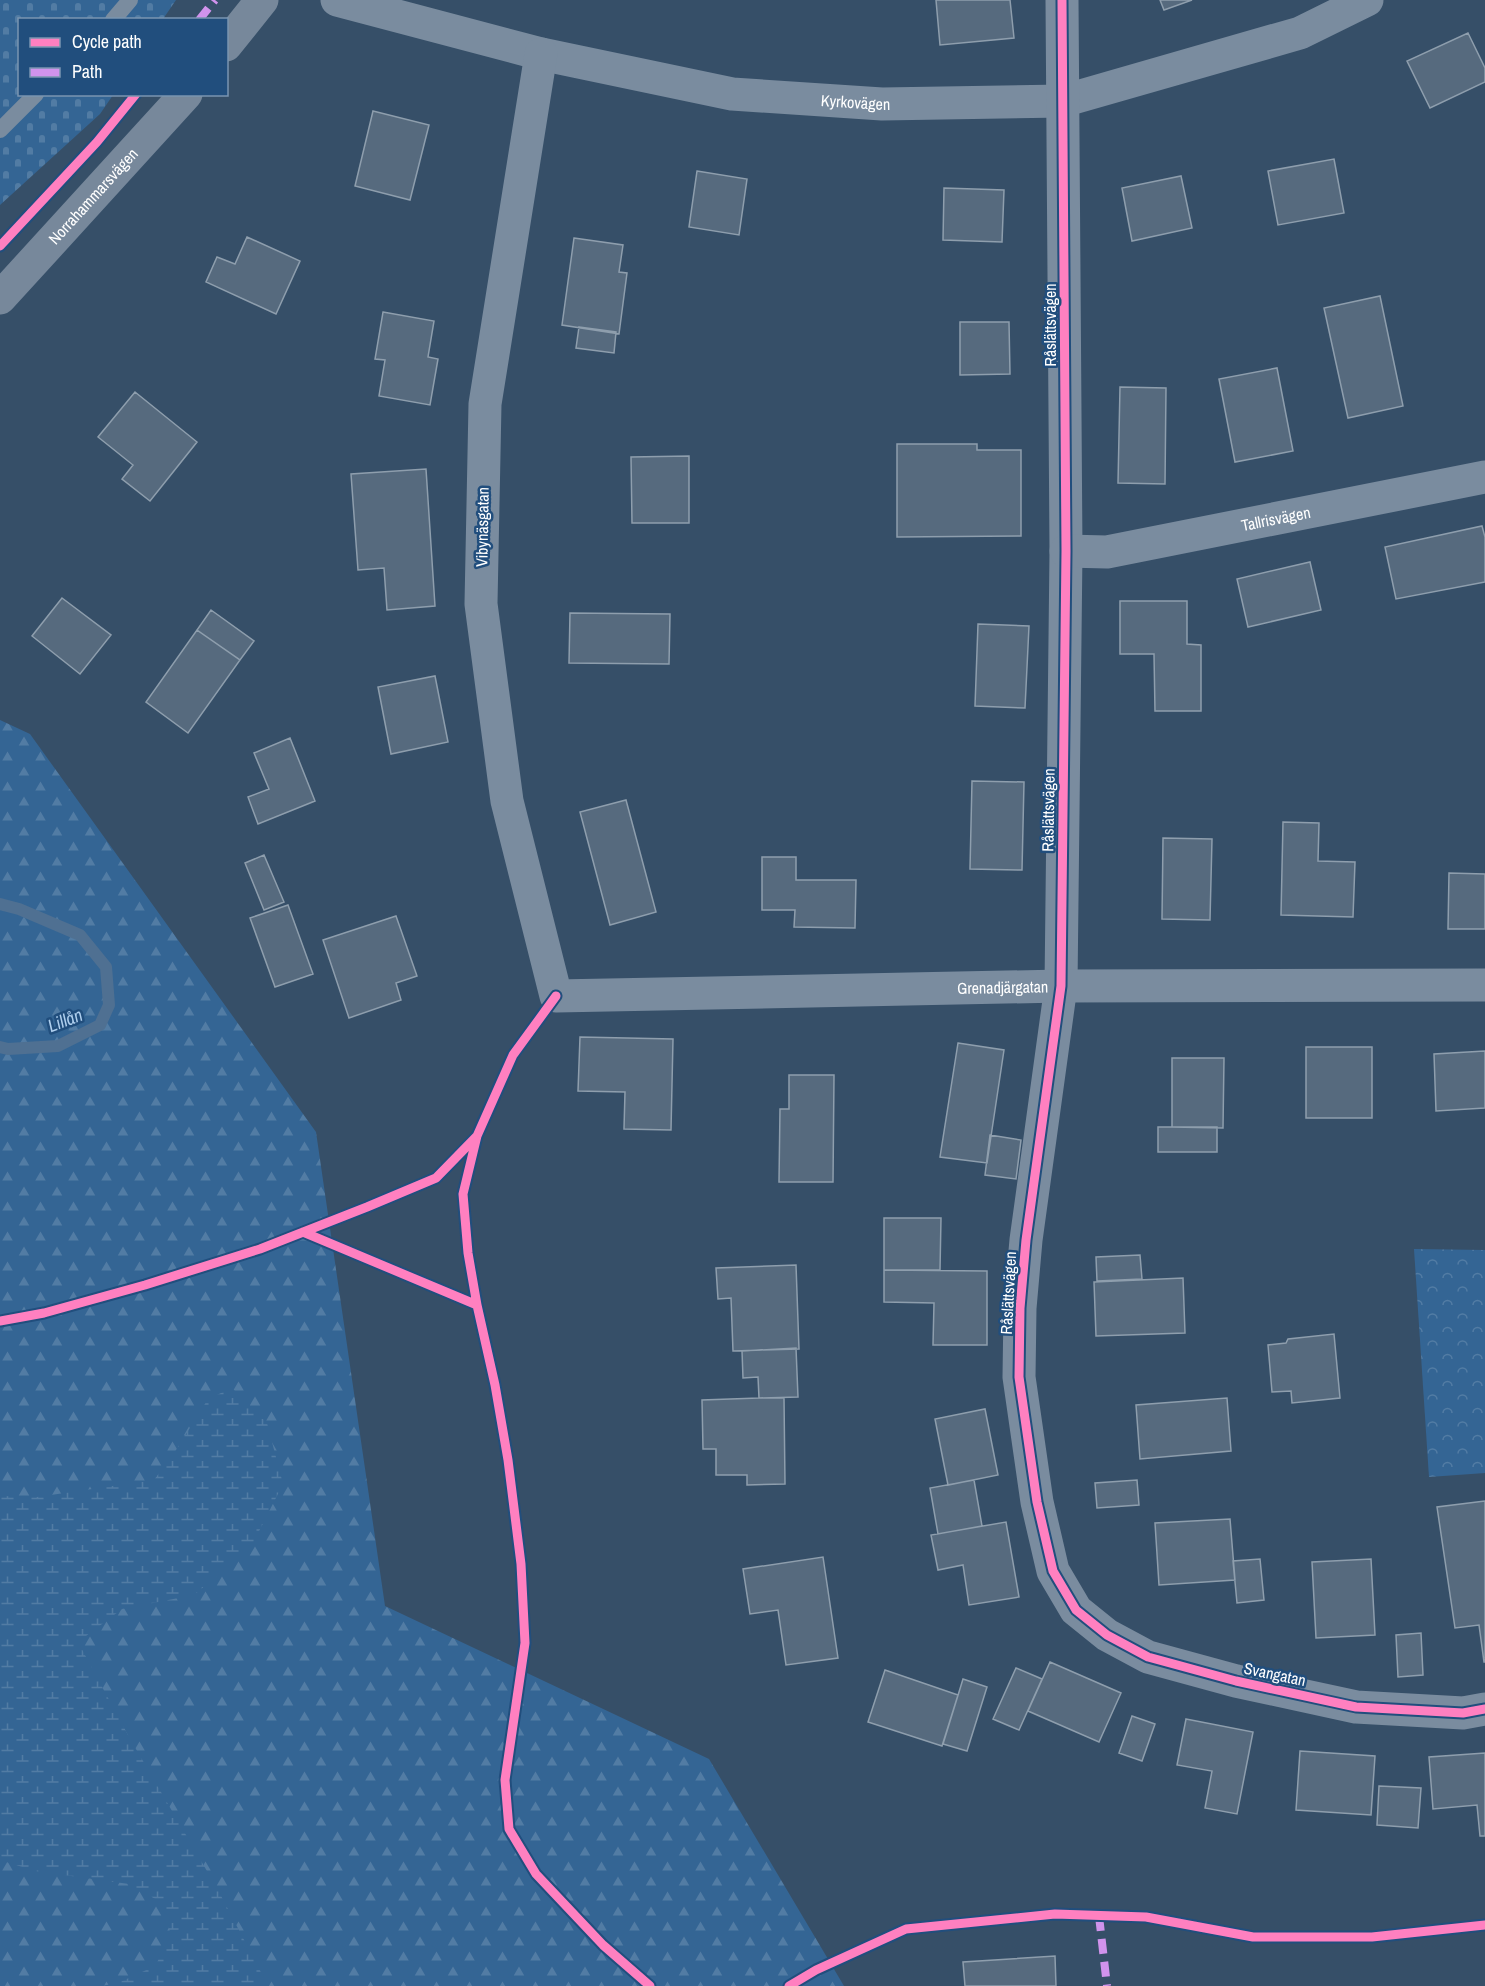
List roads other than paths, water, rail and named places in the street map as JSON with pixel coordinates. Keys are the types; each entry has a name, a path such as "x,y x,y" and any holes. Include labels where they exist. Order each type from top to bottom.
{"street":[{"path":"228,42 262,0"},
{"name":"Kyrkovägen","path":"337,0 542,54 732,94 882,104 1063,101 1300,33 1367,0"},
{"name":"Råslättsvägen","path":"1062,0 1066,550 1061,986 1026,1240 1020,1308 1019,1377 1037,1502 1053,1571 1076,1610"},
{"name":"Vibynäsgatan","path":"542,54 485,404 481,604 507,801 556,996"},
{"name":"Norrahammarsvägen","path":"0,298 184,96"},
{"name":"Tallrisvägen","path":"1066,550 1107,552 1485,477"},
{"name":"Grenadjärgatan","path":"556,996 1061,986 1485,985"},
{"name":"Svangatan","path":"1076,1610 1107,1635 1148,1657 1236,1681 1356,1707 1462,1713 1485,1709"}],"lane":[{"path":"115,18 130,0"},
{"path":"0,130 34,96"}],"waterway":[{"name":"Lillån","path":"0,904 19,909 80,935 106,967 109,1005 100,1025 58,1046 8,1049 0,1047"}]}
